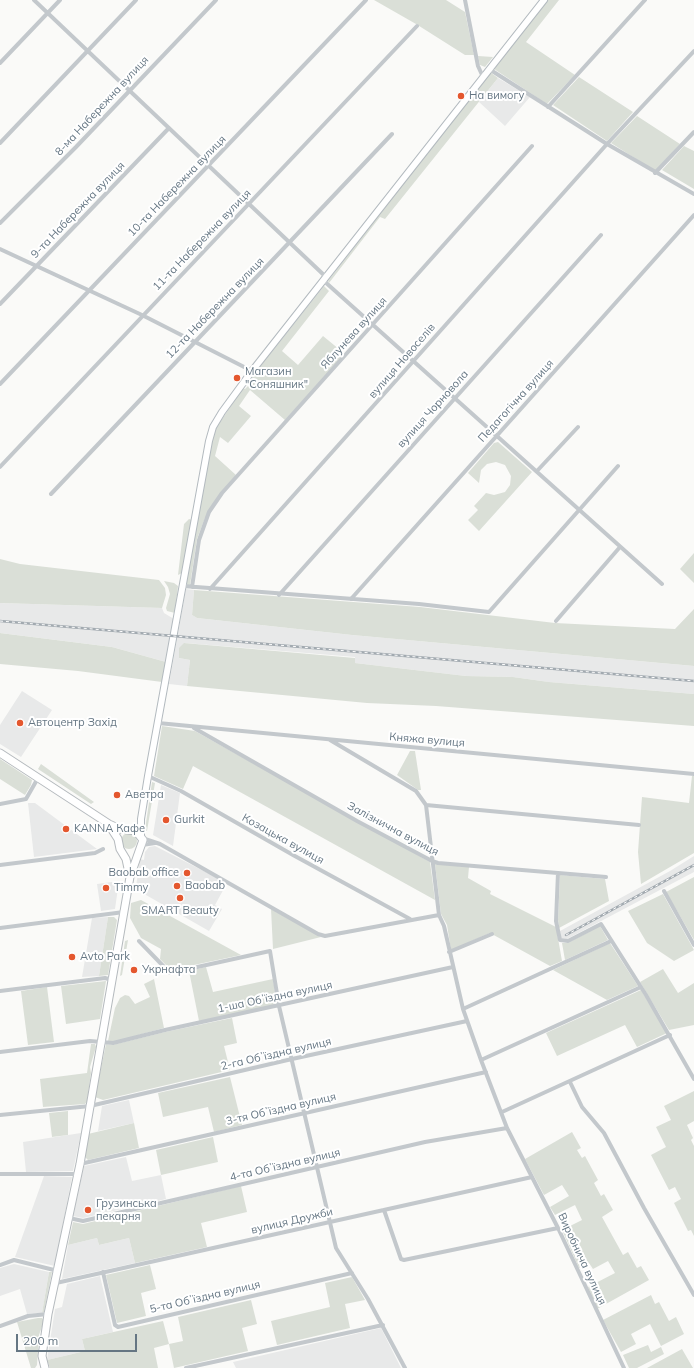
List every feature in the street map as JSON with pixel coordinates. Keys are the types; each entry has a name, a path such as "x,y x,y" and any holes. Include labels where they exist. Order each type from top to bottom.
{"main road":[{"path":"0,753 108,824 136,831 141,842 130,877 80,1164 56,1283 48,1314 42,1356 44,1368"},
{"path":"108,824 118,839"},
{"path":"128,829 121,833 118,839 118,846 126,859 130,877"},
{"path":"122,852 131,854 141,842"}],"street":[{"path":"34,0 289,242 373,325 662,584"},
{"path":"0,63 60,0"},
{"path":"0,143 136,0"},
{"name":"8-ма Набережна вулиця","path":"0,223 76,147 216,0"},
{"name":"10-та Набережна вулиця","path":"0,384 366,0"},
{"path":"465,0 478,66 483,77"},
{"path":"141,842 141,819 148,776 213,426 252,371 544,0"},
{"path":"548,107 645,0"},
{"name":"11-та Набережна вулиця","path":"0,467 142,315 417,26"},
{"name":"вулиця Новоселів","path":"210,589 607,144 694,51"},
{"path":"489,70 607,144 655,173 694,194"},
{"name":"9-та Набережна вулиця","path":"0,304 169,128"},
{"path":"655,173 694,132"},
{"name":"12-та Набережна вулиця","path":"51,494 392,134"},
{"name":"Яблунева вулиця","path":"192,587 199,540 206,518 215,503 532,146"},
{"name":"Педагогічна вулиця","path":"351,599 694,214"},
{"name":"вулиця Чорновола","path":"278,595 601,235"},
{"path":"0,249 142,315 252,371"},
{"path":"537,471 578,427"},
{"path":"183,586 278,595 419,604 490,612 618,466"},
{"path":"556,621 620,547"},
{"name":"Княжа вулиця","path":"158,723 694,774"},
{"name":"Залізнична вулиця","path":"193,727 357,821 432,861 438,863 606,877"},
{"path":"330,740 416,791 426,805 639,825"},
{"name":"Козацька вулиця","path":"148,776 181,791 292,855 410,919"},
{"path":"0,804 26,799 38,778"},
{"name":"Виробнича вулиця","path":"426,805 439,914 444,926 449,952 467,1021 507,1128 558,1228 624,1368"},
{"path":"128,829 141,819"},
{"path":"141,842 160,844"},
{"path":"141,842 160,844 318,934 325,936 439,914"},
{"path":"0,865 95,853 103,849"},
{"path":"558,873 556,921 560,940 568,941 601,924 670,1035 694,1079"},
{"path":"664,892 694,945"},
{"path":"0,928 124,912"},
{"path":"449,952 492,934"},
{"path":"139,941 170,973 270,951 279,1006 336,1248 383,1325 405,1368"},
{"path":"463,1009 611,941"},
{"name":"1-ша Обʼїздна вулиця","path":"0,1052 90,1042 113,1044 165,1030 453,967"},
{"path":"0,990 105,978 112,980"},
{"path":"481,1060 641,987"},
{"name":"2-га Обʼїздна вулиця","path":"0,1115 90,1106 292,1059 467,1021"},
{"path":"502,1112 670,1035"},
{"name":"3-тя Обʼїздна вулиця","path":"80,1164 486,1072"},
{"path":"570,1082 582,1107 604,1133 644,1208 694,1295"},
{"name":"4-та Обʼїздна вулиця","path":"68,1218 83,1221 425,1142 507,1128"},
{"path":"0,1174 78,1174"},
{"name":"вулиця Дружби","path":"56,1283 532,1177"},
{"path":"384,1210 401,1259 404,1260 558,1228"},
{"path":"0,1265 14,1260 58,1271"},
{"name":"5-та Обʼїздна вулиця","path":"103,1272 115,1325 118,1326 352,1273"},
{"path":"0,1326 28,1316 48,1314"},
{"path":"186,1368 383,1325"}],"shaded area":[{"path":"374,0 446,0 465,12 474,55 465,55"},
{"path":"548,0 559,0 526,42 575,75 547,104 494,69"},
{"path":"478,56 493,57 485,67 480,65"},
{"path":"490,72 498,78 385,219 380,217 329,283 328,281 470,98 472,99 475,95 473,94"},
{"path":"579,77 633,112 607,141 553,105"},
{"path":"498,78 530,97 505,126 479,102"},
{"path":"637,116 680,144 655,171 611,143"},
{"path":"684,146 694,151 694,189 662,170"},
{"path":"324,286 329,291 282,351 298,365 323,336 345,354 285,420 250,390 239,406 251,416 228,443 220,437 215,456 236,475 205,518 197,539 190,585 186,585 212,442 216,428 243,388 245,389 249,385 247,383"},
{"path":"498,442 532,472 479,531 468,520 478,510 474,506 486,493 494,495 505,492 510,485 511,476 505,465 496,462 487,464 481,470 479,483 468,473 494,443"},
{"path":"189,519 192,520 182,573 178,575 184,524"},
{"path":"694,553 694,583 680,569"},
{"path":"0,559 20,564 159,580 165,588 166,595 162,608 0,603"},
{"path":"164,581 174,583 178,586 175,613 167,611 166,608 170,594"},
{"path":"186,589 194,590 192,615 197,618 352,635 694,666 694,694 549,682 513,677 466,676 355,663 355,657 185,643 179,658 190,660 187,686 169,684"},
{"path":"194,590 420,607 555,623 675,629 694,609 694,666 352,635 197,618 192,615"},
{"path":"0,603 162,608 164,613 174,619 166,662 112,647 0,633"},
{"path":"0,633 112,647 166,662 162,682 78,671 0,664"},
{"path":"184,643 355,658 355,663 466,676 513,677 549,682 694,694 694,726 436,706 367,703 187,686 190,660 179,658 179,648"},
{"path":"22,691 52,710 21,757 0,744 0,725"},
{"path":"162,726 195,731 430,862 435,900 193,766 183,789 154,776"},
{"path":"410,751 415,751 421,790 418,790 397,775"},
{"path":"0,759 32,780 31,785 25,795 0,779"},
{"path":"41,764 94,802 91,804 38,769"},
{"path":"692,776 694,776 694,853 641,884 638,852 642,797 689,803"},
{"path":"152,782 155,783 146,831 146,823"},
{"path":"161,785 180,793 173,846 153,835"},
{"path":"28,803 35,803 97,849 34,857"},
{"path":"129,833 136,838 137,841 132,848 129,849 122,844 121,841 126,834"},
{"path":"155,846 227,883 215,905 222,909 209,931 139,891 136,887 140,859 144,860 145,852 149,847"},
{"path":"694,856 694,872 567,939 561,938 560,931 670,871"},
{"path":"435,864 469,867 468,878 491,891 490,894 556,927 562,961 550,966 490,933 451,950 447,925 441,914"},
{"path":"560,875 605,879 609,901 559,928"},
{"path":"694,877 694,940 666,892"},
{"path":"119,881 115,909 101,911 97,884"},
{"path":"663,894 694,950 674,961 647,943 628,911"},
{"path":"141,900 241,955 175,969 166,965 160,959 161,949 141,938 130,918 131,903"},
{"path":"271,909 321,937 273,949"},
{"path":"108,917 99,976 82,977 92,918"},
{"path":"108,917 114,917 117,920 108,975 99,976"},
{"path":"600,926 608,940 565,960 562,943 568,943"},
{"path":"128,940 122,975 120,976 125,941"},
{"path":"610,943 638,986 607,1000 553,970"},
{"path":"206,967 213,992 273,979 277,1005 199,1021 189,971"},
{"path":"663,969 678,993 694,983 694,1025 669,1030 640,982"},
{"path":"154,979 164,1028 113,1042 108,1041 115,1008 120,998 125,995 129,996 135,1004 150,997 144,984"},
{"path":"106,981 100,1019 66,1024 61,986"},
{"path":"47,987 54,1042 28,1045 21,991"},
{"path":"641,990 667,1033 637,1047 625,1025 557,1056 546,1033"},
{"path":"232,1018 237,1043 224,1046 230,1070 103,1100 95,1097 106,1044 112,1045"},
{"path":"91,1044 95,1044 96,1047 90,1067 91,1073 87,1102 85,1104 43,1107 40,1079 87,1073"},
{"path":"230,1077 242,1125 214,1132 208,1107 163,1117 158,1093"},
{"path":"694,1091 694,1121 687,1125 693,1138 691,1140 694,1146 694,1236 691,1230 688,1231 674,1203 681,1199 675,1187 669,1190 651,1155 666,1147 656,1127 671,1120 664,1106"},
{"path":"129,1100 134,1123 98,1131 102,1106"},
{"path":"68,1111 68,1135 52,1137 49,1113"},
{"path":"134,1123 139,1148 88,1160 85,1157 88,1134"},
{"path":"572,1132 581,1148 577,1150 582,1158 585,1156 598,1180 594,1183 601,1196 604,1194 613,1210 602,1217 623,1255 628,1252 637,1268 641,1266 649,1280 597,1309 588,1287 615,1273 608,1261 593,1269 589,1263 579,1268 562,1230 582,1220 575,1205 555,1215 550,1207 569,1196 562,1185 544,1195 525,1159"},
{"path":"81,1133 73,1171 26,1172 23,1142"},
{"path":"213,1137 218,1162 161,1175 156,1150"},
{"path":"126,1157 132,1181 161,1175 166,1199 83,1218 73,1216 84,1166"},
{"path":"44,1176 72,1177 55,1266 15,1257"},
{"path":"241,1186 247,1212 201,1223 207,1247 135,1263 129,1238 99,1245 97,1238 68,1245 73,1222 83,1224"},
{"path":"97,1238 99,1245 129,1238 135,1263 62,1279 68,1245"},
{"path":"14,1264 49,1272 42,1313 27,1314 20,1289 0,1296 0,1268"},
{"path":"150,1265 156,1289 141,1293 146,1316 117,1323 106,1275"},
{"path":"49,1272 52,1272 44,1312 42,1313"},
{"path":"100,1276 113,1332 82,1339 85,1351 47,1360 55,1309 62,1307 67,1284"},
{"path":"352,1277 365,1300 345,1304 350,1328 277,1345 271,1321 330,1307 325,1283"},
{"path":"651,1295 655,1304 659,1302 669,1321 676,1317 684,1334 661,1346 650,1324 631,1334 636,1344 621,1352 603,1320"},
{"path":"251,1300 257,1324 242,1328 248,1351 174,1368 169,1344 183,1341 178,1317"},
{"path":"42,1318 44,1321 39,1335 37,1365 35,1368 31,1368 17,1322"},
{"path":"163,1321 169,1344 154,1348 158,1368 50,1368 47,1360 85,1351 82,1339"},
{"path":"381,1328 401,1368 236,1368 233,1362"},
{"path":"648,1345 651,1352 661,1347 664,1354 637,1368 629,1368 623,1355"},
{"path":"682,1349 693,1368 647,1368"}],"railway":[{"path":"0,621 694,681"},
{"path":"566,935 694,865"}],"place":[{"name":"На вимогу","path":"461,96"},
{"name":"Магазин \"Соняшник\"","path":"237,378"},
{"name":"Автоцентр Захід","path":"20,723"},
{"name":"Аветра","path":"117,795"},
{"name":"Gurkit","path":"166,820"},
{"name":"KANNA Кафе","path":"66,829"},
{"name":"Baobab office","path":"187,873"},
{"name":"Baobab","path":"177,886"},
{"name":"Timmy","path":"106,888"},
{"name":"SMART Beauty","path":"180,898"},
{"name":"Avto Park","path":"72,957"},
{"name":"Укрнафта","path":"134,970"},
{"name":"Грузинська пекарня","path":"88,1210"}]}
